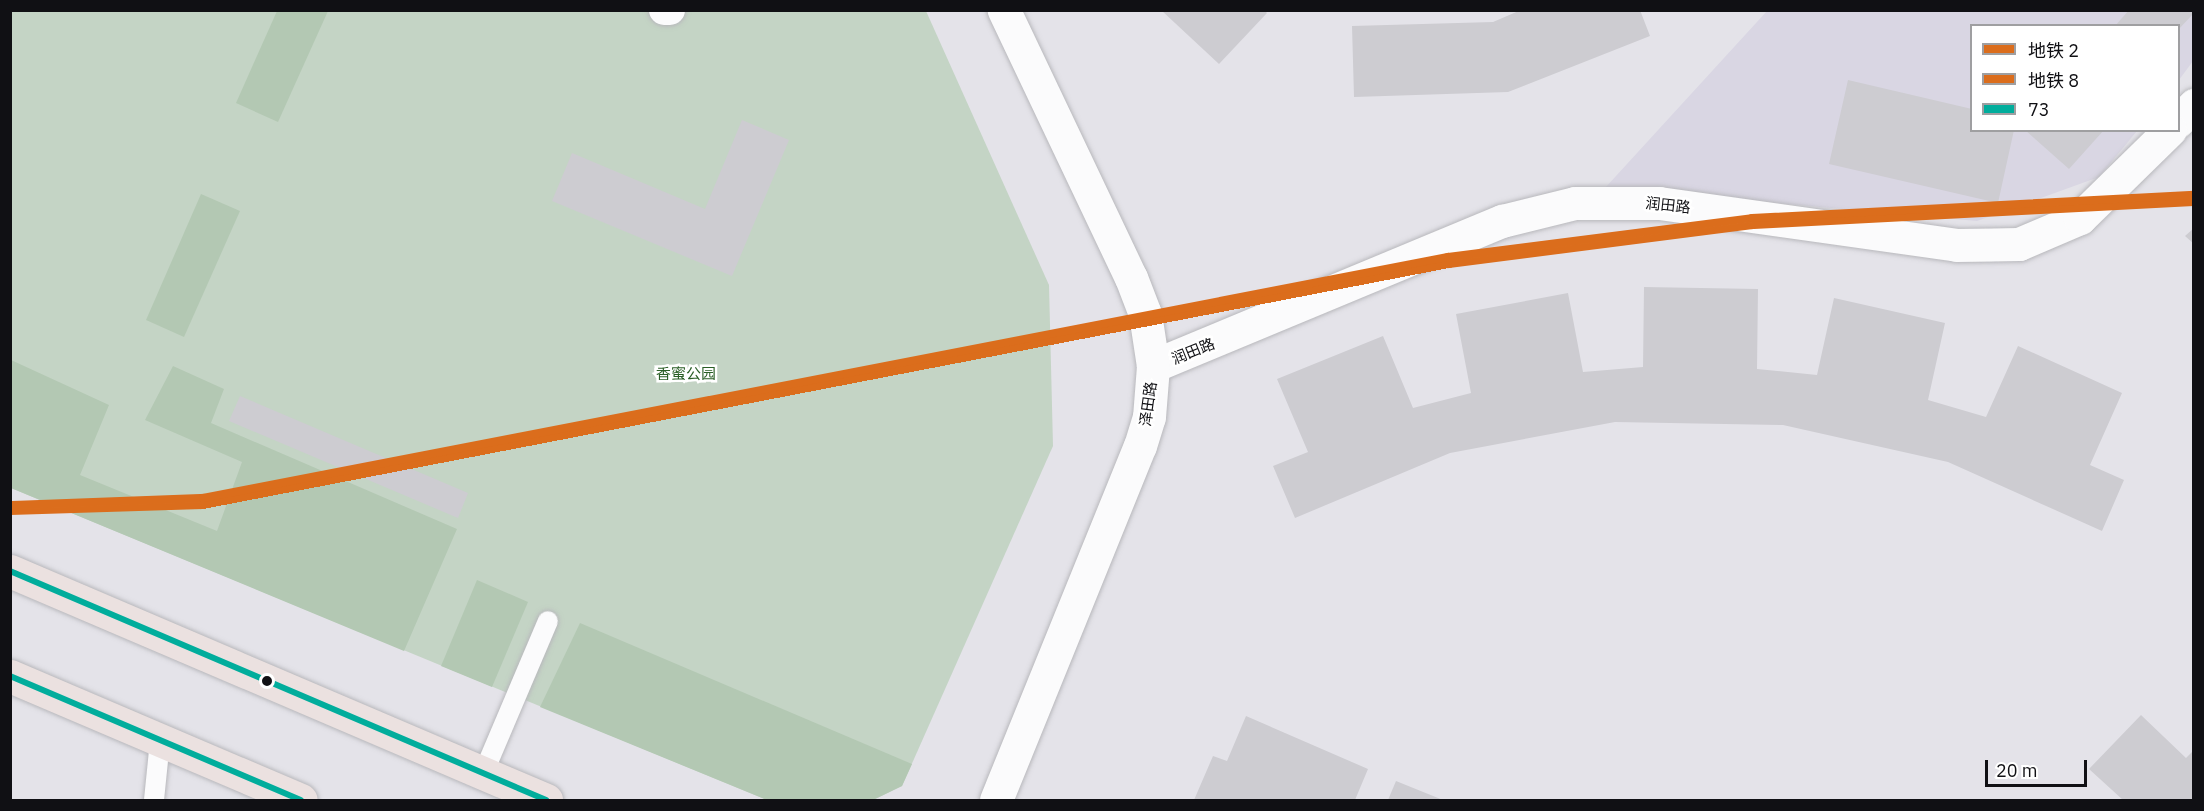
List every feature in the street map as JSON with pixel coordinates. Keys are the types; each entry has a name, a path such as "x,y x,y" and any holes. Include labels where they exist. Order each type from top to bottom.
{"main road":[{"path":"10,571 546,801"},
{"path":"10,676 301,801"}],"street":[{"path":"664,10 670,10"},
{"name":"泽田路","path":"996,801 1140,446 1149,417 1153,366 1145,314 1131,278 1004,10"},
{"path":"2180,120 2193,105"},
{"name":"润田路","path":"1153,366 1502,220 1575,203 1659,202 1956,245 2019,244 2080,218 2168,132"}],"lane":[{"path":"483,774 548,621"},
{"path":"154,801 160,741"}],"shaded area":[{"path":"1767,11 2193,11 2193,61 2180,79 2180,24 1970,24 1970,132 2136,132 2099,177 1977,221 1605,188"}],"green space":[{"name":"香蜜公园","path":"10,11 926,11 1049,285 1053,446 902,786 873,800 767,800 11,488"},
{"path":"277,11 328,11 278,122 236,103"},
{"path":"201,194 240,211 184,337 146,320"},
{"path":"11,360 109,405 80,475 217,531 242,462 145,420 173,366 224,389 211,423 457,529 404,651 11,488"},
{"path":"477,580 528,602 492,687 441,666"},
{"path":"580,623 912,764 902,786 873,800 767,800 540,707"}],"building":[{"path":"1161,10 1264,10 1267,13 1219,64"},
{"path":"1521,10 1640,10 1650,36 1508,92 1354,97 1352,26 1493,22"},
{"path":"2129,10 2194,10 2194,13 2180,28 2180,24 2117,24"},
{"path":"1848,80 1970,109 1970,132 2014,132 1998,203 1829,164"},
{"path":"742,120 789,140 732,276 552,201 572,153 705,209"},
{"path":"2027,132 2102,132 2069,169"},
{"path":"2194,228 2194,244 2185,236"},
{"path":"1644,287 1758,289 1757,369 1817,375 1834,298 1945,323 1928,400 1986,417 2018,346 2122,393 2090,465 2124,480 2102,531 1948,462 1783,425 1615,422 1450,453 1295,518 1273,466 1308,452 1277,379 1383,336 1413,408 1471,393 1456,314 1568,293 1583,372 1643,367"},
{"path":"240,396 468,493 458,518 229,421"},
{"path":"2141,715 2186,758 2194,750 2194,800 2123,800 2089,769"},
{"path":"1246,716 1368,769 1355,800 1194,800 1213,756 1227,761"},
{"path":"1396,781 1443,800 1388,800"}],"metro line":[{"name":"8","path":"10,505 203,498 1448,257 1752,218 2194,195"},
{"name":"2","path":"10,511 203,505 1449,264 1753,225 2194,202"}],"transit line":[{"name":"73","path":"10,571 546,800"},
{"name":"73","path":"10,676 301,800"}]}
